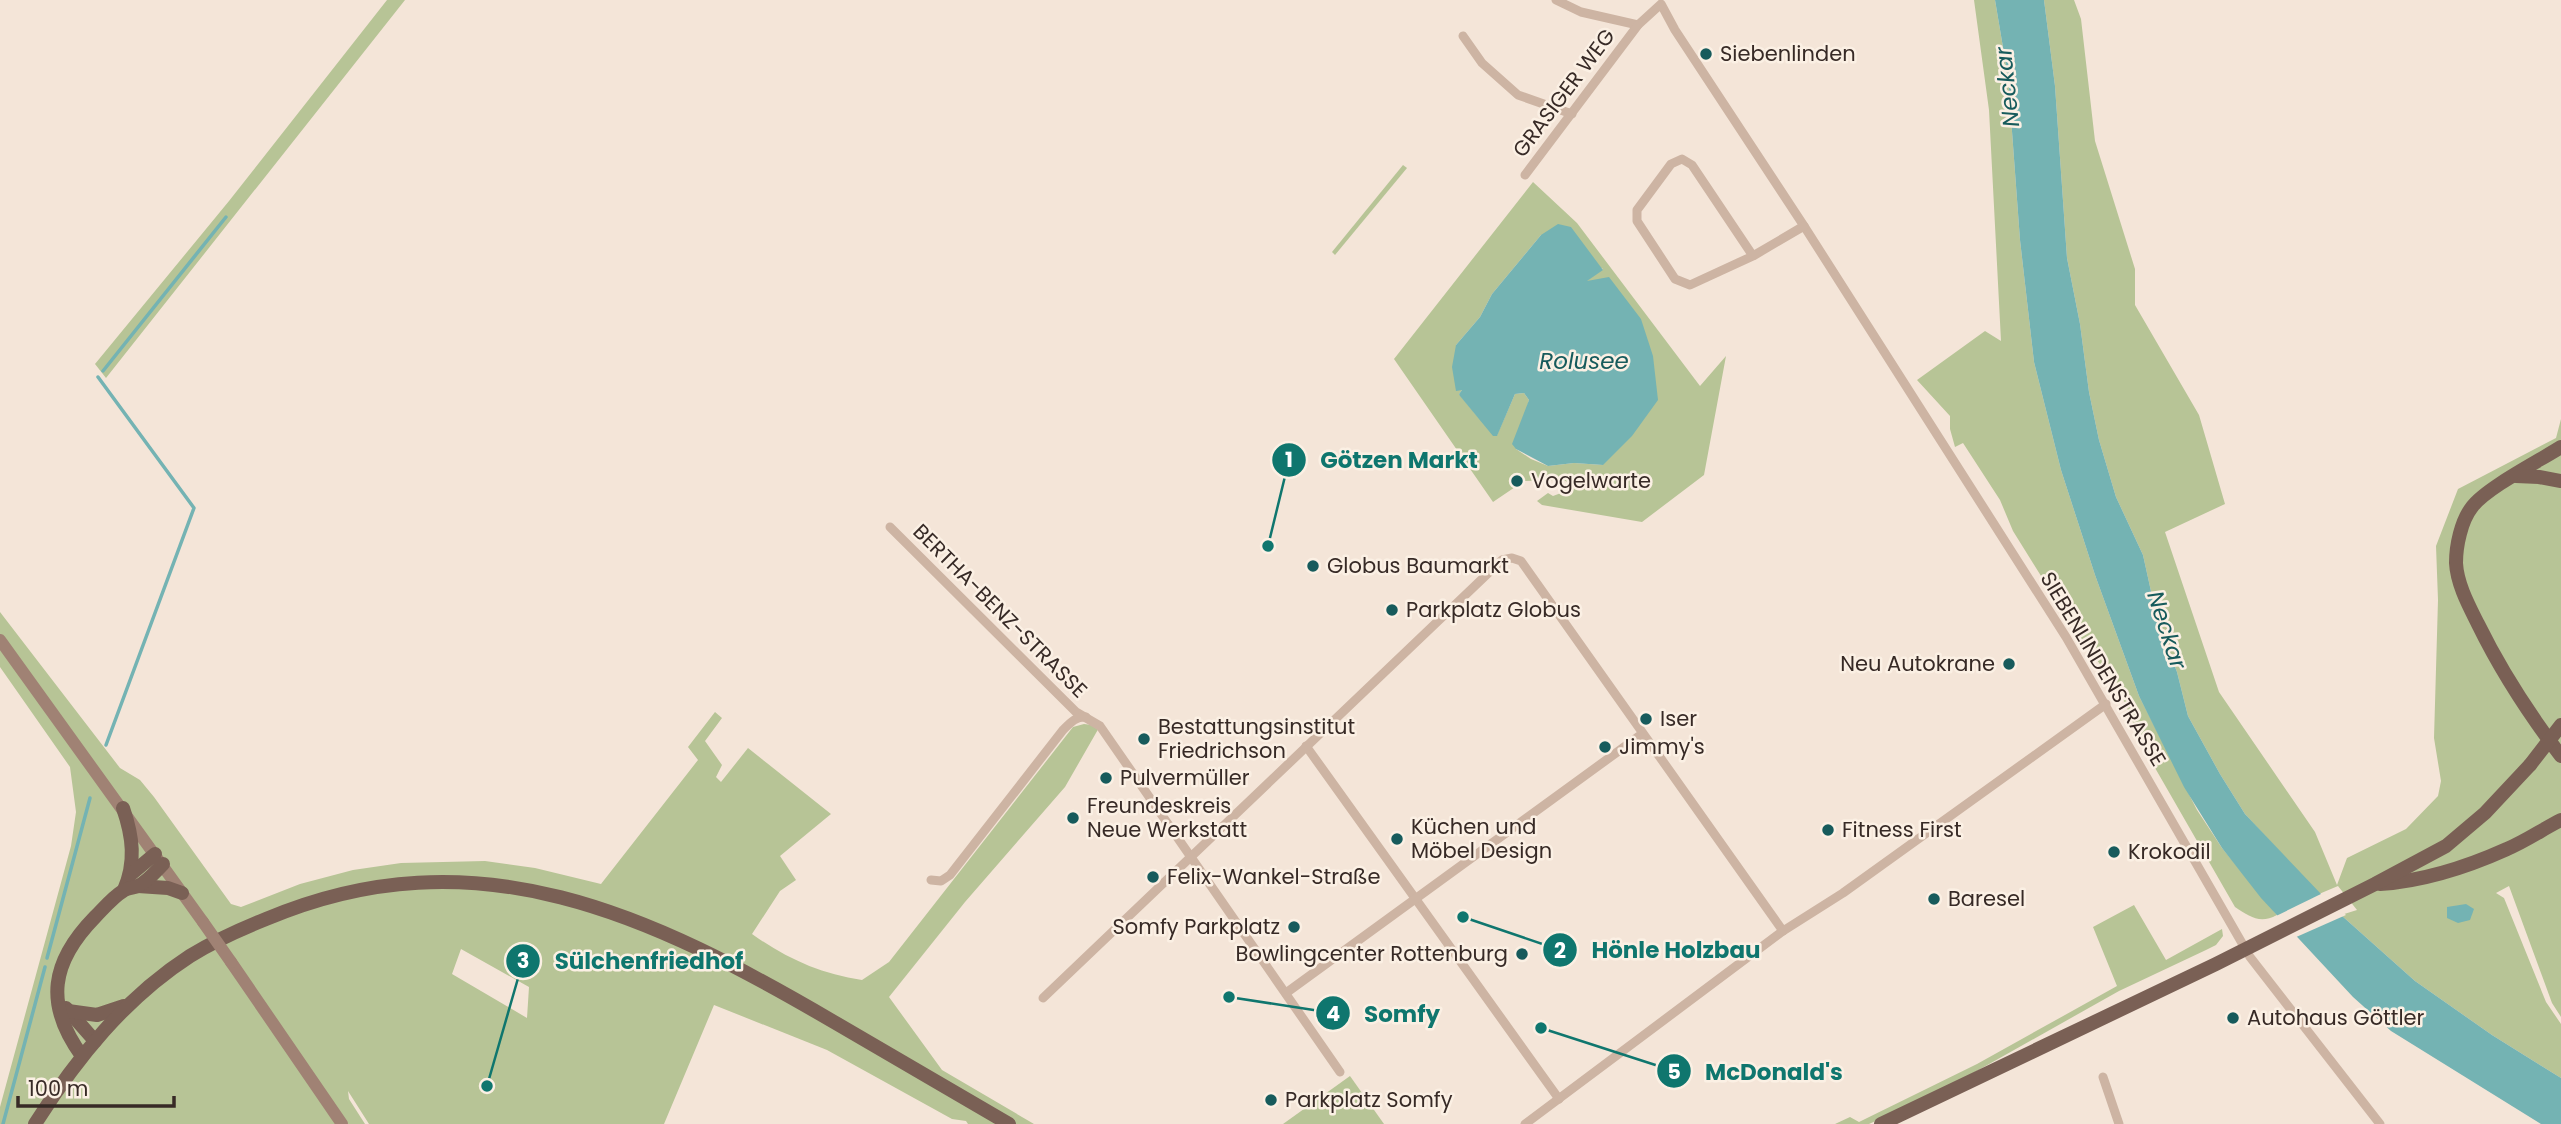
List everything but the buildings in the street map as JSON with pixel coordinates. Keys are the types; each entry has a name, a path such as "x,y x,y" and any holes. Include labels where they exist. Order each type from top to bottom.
{"main road":[{"path":"2561,447 2491,490 2471,508 2459,539 2456,565 2471,611 2500,667 2561,756"},
{"path":"2515,476 2561,481"},
{"path":"0,640 123,808 342,1124"},
{"path":"1881,1124 2245,949 2446,846 2485,813 2530,765 2561,725"},
{"path":"123,808 132,839 130,884"},
{"path":"2375,884 2408,881 2466,865 2508,849 2561,820"},
{"path":"82,1056 62,1022 64,1006 57,979 59,971 71,946 90,922 159,859"},
{"path":"35,1124 95,1041 132,1002 192,955 247,927 317,900 418,883 481,883 526,889 599,908 696,946 774,987 1009,1124"},
{"path":"130,884 168,888 182,893"},
{"path":"64,1006 97,1015 132,1002"},
{"path":"64,1006 95,1041"}],"street":[{"path":"1556,0 1581,12 1638,25"},
{"name":"GRASIGER WEG","path":"1525,175 1638,25 1661,4"},
{"name":"SIEBENLINDENSTRASSE","path":"1661,4 1675,30 1804,226 2035,588 2106,704 2245,949 2380,1124"},
{"path":"1463,36 1482,63 1518,95 1572,114"},
{"path":"1754,256 1692,164 1682,159 1671,164 1637,210 1637,221 1675,279 1690,285 1754,256 1804,226"},
{"name":"BERTHA-BENZ-STRASSE","path":"890,527 1076,712 1100,726 1190,858"},
{"path":"1043,998 1502,560 1512,558 1521,561 1783,931"},
{"path":"1525,1124 1783,931 1843,893 2106,704"},
{"name":"BERTHA-BENZ-STRASSE","path":"931,880 942,881 950,875 1063,730 1080,716 1087,717"},
{"path":"1286,993 1642,734"},
{"path":"1306,746 1559,1099"},
{"path":"1190,858 1340,1072"},
{"path":"2103,1077 2119,1124"}],"green space":[{"path":"387,0 405,0 106,378 95,364 229,201"},
{"path":"1974,0 1995,0 2008,77 2020,240 2034,362 2061,470 2095,575 2139,696 2197,810 2222,848 2277,915 2271,918 2255,918 2235,907 2143,747 2120,691 2076,632 2013,531 2000,500 1963,443 1955,447 1950,416 1917,380 1985,331 2001,341 1989,110"},
{"path":"2044,0 2074,0 2081,19 2095,141 2135,269 2135,305 2199,415 2225,504 2165,532 2219,692 2315,832 2337,885 2347,858 2406,829 2438,796 2441,781 2434,738 2438,600 2436,546 2458,489 2556,438 2561,419 2561,1017 2552,1003 2509,886 2496,893 2504,898 2546,1002 2561,1024 2561,1078 2492,1035 2415,981 2341,915 2357,910 2338,886 2319,894 2245,814 2188,716 2177,672 2158,623 2143,555 2116,497 2099,440 2089,392 2080,324 2067,258 2055,86"},
{"path":"1403,165 1407,168 1335,255 1332,252"},
{"path":"1533,182 1577,223 1700,386 1726,356 1704,475 1642,522 1542,505 1537,501 1548,493 1553,496 1561,493 1570,483 1563,480 1524,481 1493,502 1394,359","holes":["1541,235 1603,269 1586,281 1594,281 1603,465 1574,463 1548,466 1516,449 1529,400 1524,393 1515,394 1497,435 1459,394 1462,390 1456,345 1480,317 1492,294"]},
{"path":"0,612 120,768 140,780 154,797 231,904 241,907 300,884 353,870 401,863 485,861 535,868 601,884 698,760 688,747 715,712 722,718 705,741 722,765 716,777 721,782 748,748 831,814 780,856 796,880 780,891 752,934 804,964 832,974 862,980 889,962 1073,727 1084,724 1100,726 1065,787 965,902 889,997 942,1070 1034,1124 968,1124 966,1121 952,1119 827,1050 714,1005 664,1124 369,1124 348,1091 349,1099 365,1124 0,1124 0,1107 71,846 76,812 70,767 0,667","holes":["461,949 529,987 527,1018 452,974"]},
{"path":"2134,905 2166,960 2222,929 2223,936 2216,945 2119,991 1943,1090 1869,1124 1835,1124 1850,1117 1859,1122 1977,1064 2117,986 2093,927"},
{"path":"1350,1076 1384,1124 1283,1124"}],"water":[{"path":"1995,0 2044,0 2055,86 2067,258 2080,324 2089,392 2099,440 2116,497 2143,555 2158,623 2177,672 2188,716 2245,814 2341,915 2415,981 2492,1035 2561,1078 2561,1124 2541,1124 2391,1031 2353,997 2261,898 2222,848 2184,787 2139,696 2095,575 2061,470 2034,362 2020,240 2008,77"},
{"name":"Rolusee","path":"1558,224 1571,227 1603,270 1587,281 1609,277 1641,319 1653,356 1658,400 1632,436 1603,465 1574,463 1548,466 1516,449 1512,444 1529,400 1524,393 1515,394 1497,436 1493,436 1460,396 1462,390 1456,391 1452,367 1456,345 1480,317 1492,294 1541,235"},
{"path":"2466,904 2474,909 2470,920 2458,923 2447,918 2447,907"}],"pier":[{"path":"2323,893 2346,915 2294,938 2274,917"}],"waterway":[{"path":"103,371 226,217"},
{"path":"98,377 194,508 106,745"},
{"path":"47,958 90,798"},
{"path":"3,1124 45,967"}],"place":[{"name":"Siebenlinden","path":"1706,54"},
{"name":"Vogelwarte","path":"1517,481"},
{"name":"Götzen Markt","path":"1268,546"},
{"name":"Globus Baumarkt","path":"1313,566"},
{"name":"Parkplatz Globus","path":"1392,610"},
{"name":"Neu Autokrane","path":"2009,664"},
{"name":"Iser","path":"1646,719"},
{"name":"Bestattungsinstitut Friedrichson","path":"1144,739"},
{"name":"Jimmy's","path":"1605,747"},
{"name":"Pulvermüller","path":"1106,778"},
{"name":"Freundeskreis Neue Werkstatt","path":"1073,818"},
{"name":"Fitness First","path":"1828,830"},
{"name":"Küchen und Möbel Design","path":"1397,839"},
{"name":"Krokodil","path":"2114,852"},
{"name":"Felix-Wankel-Straße","path":"1153,877"},
{"name":"Baresel","path":"1934,899"},
{"name":"Hönle Holzbau","path":"1463,917"},
{"name":"Somfy Parkplatz","path":"1294,927"},
{"name":"Bowlingcenter Rottenburg","path":"1522,954"},
{"name":"Somfy","path":"1229,997"},
{"name":"Autohaus Göttler","path":"2233,1018"},
{"name":"McDonald's","path":"1541,1028"},
{"name":"Sülchenfriedhof","path":"487,1086"},
{"name":"Parkplatz Somfy","path":"1271,1100"}],"water label":[{"name":"Neckar","path":"2007,87"},
{"name":"Neckar","path":"2167,630"}]}
